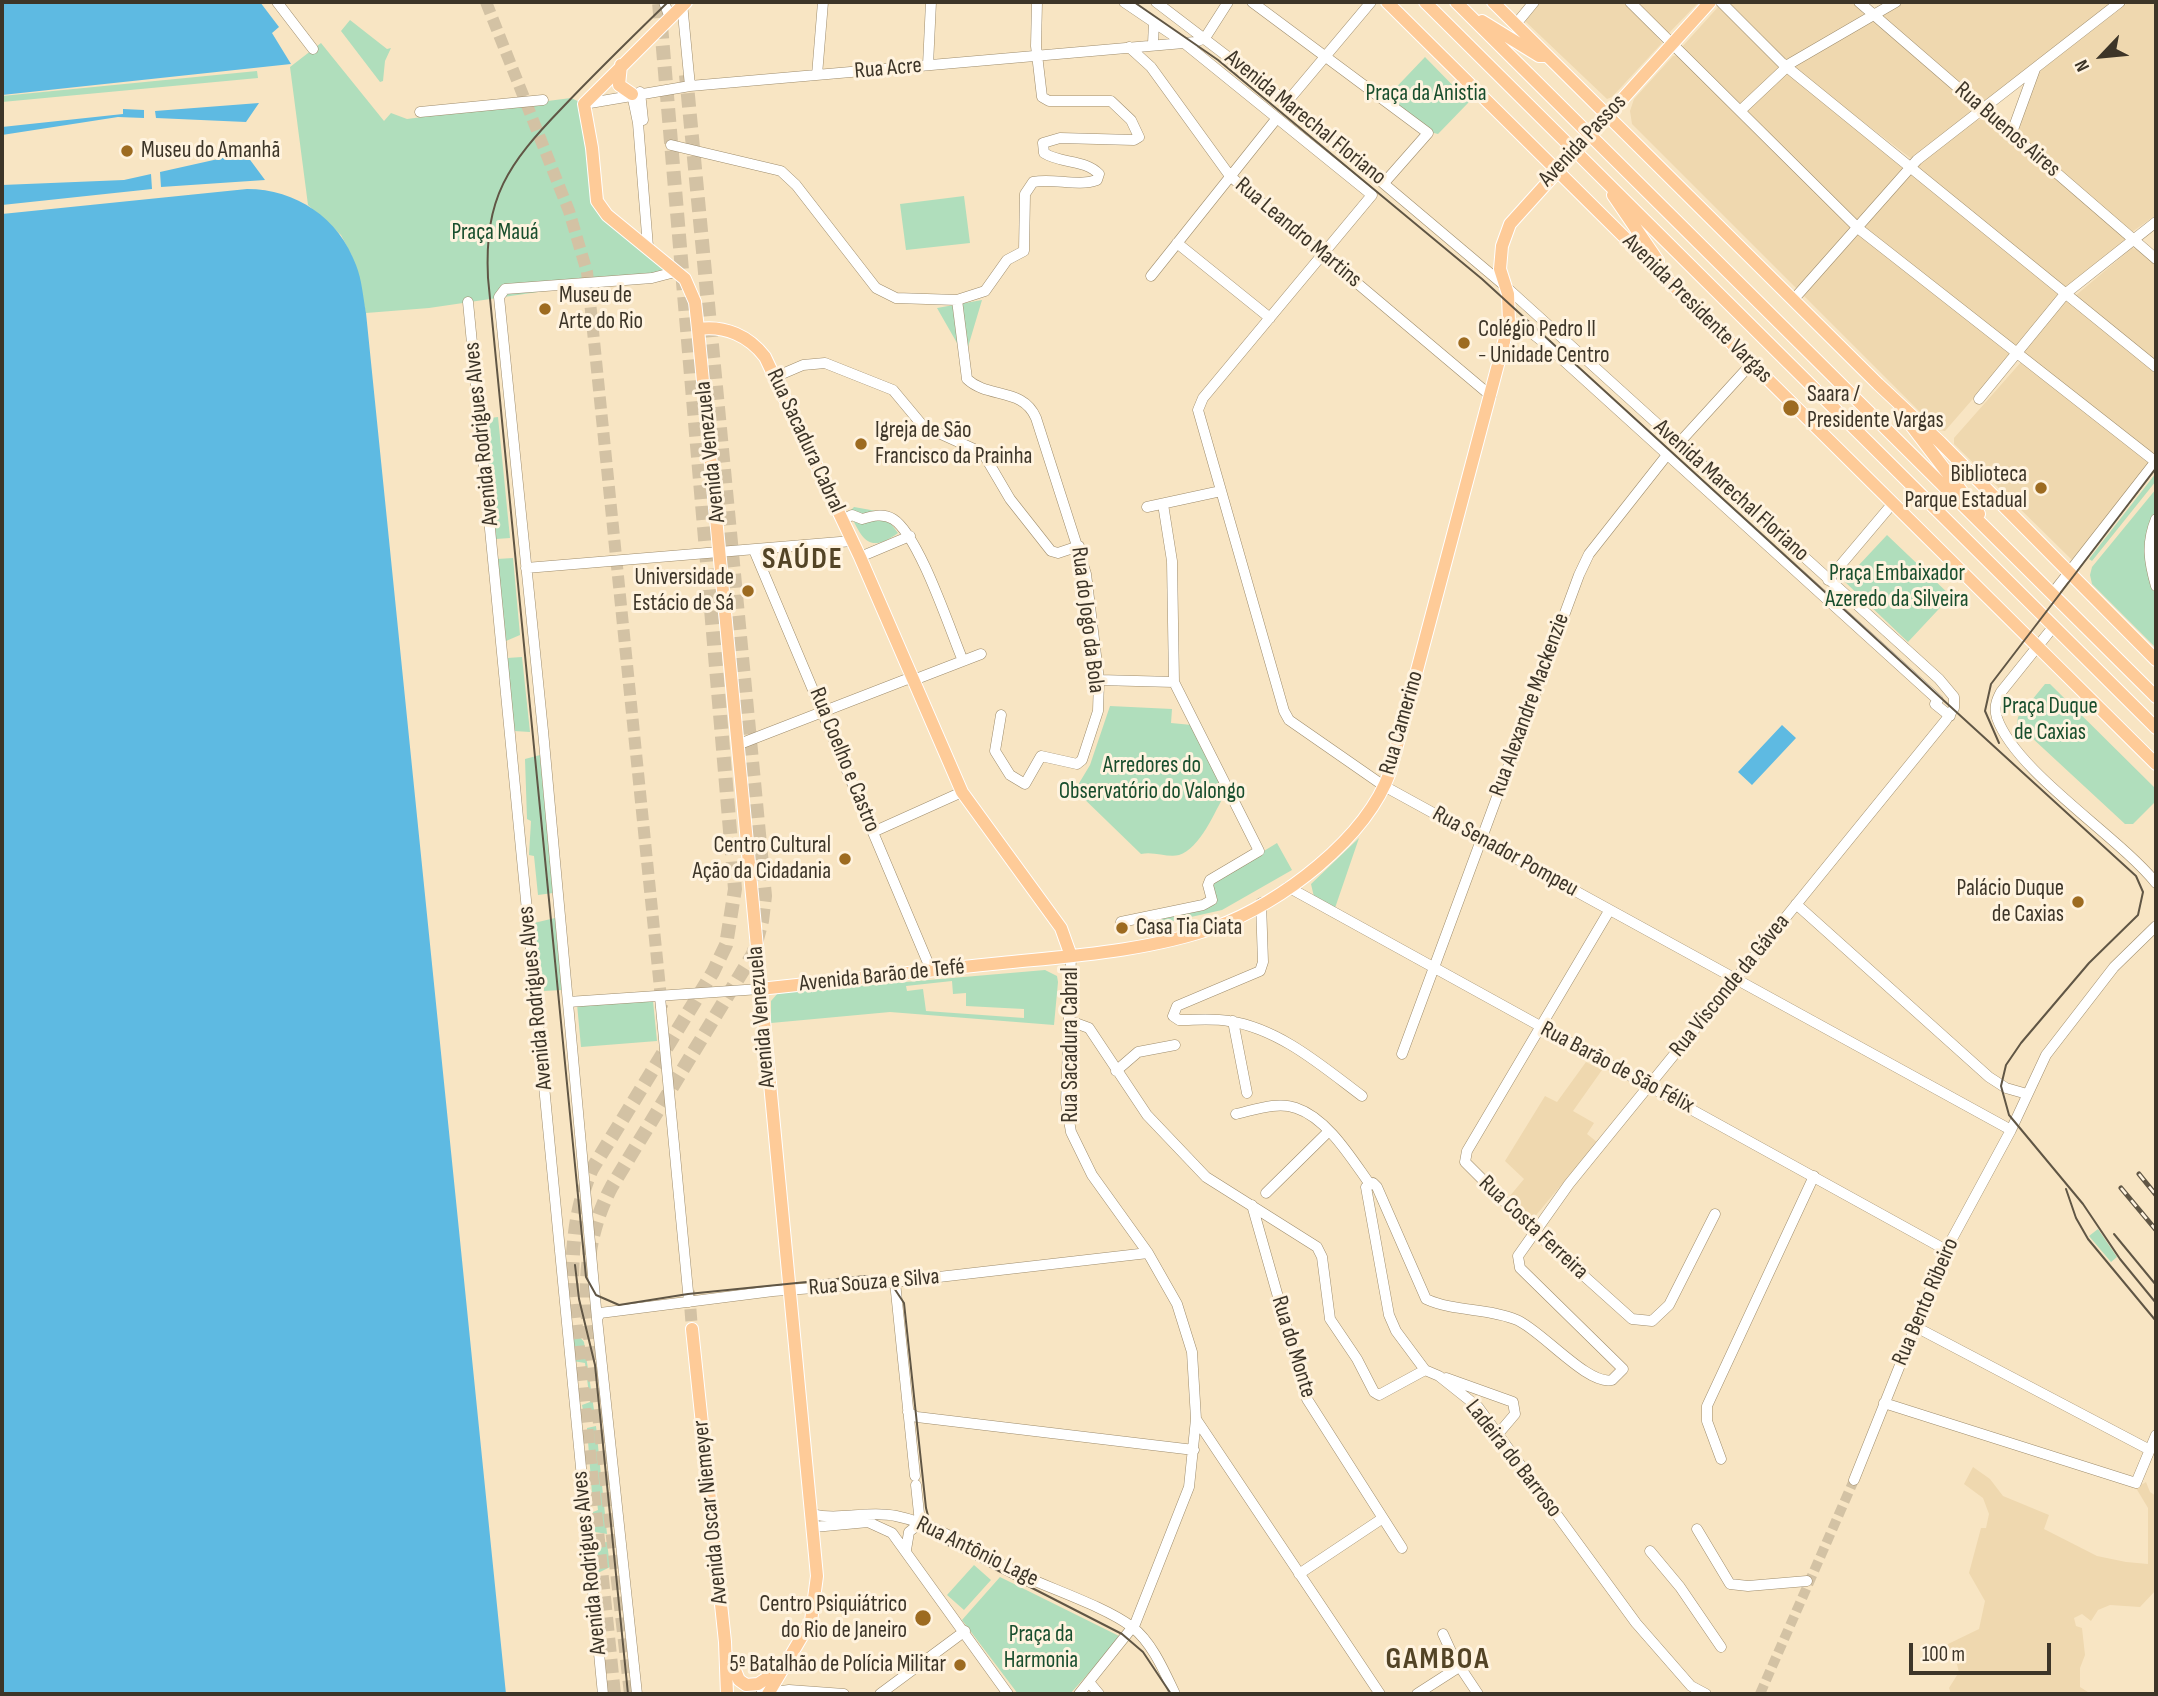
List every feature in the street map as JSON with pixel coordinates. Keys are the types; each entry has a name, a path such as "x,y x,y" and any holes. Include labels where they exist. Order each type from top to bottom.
{"main road":[{"name":"Avenida Presidente Vargas","path":"1387,2 2156,764"},
{"name":"Avenida Presidente Vargas","path":"1425,2 2156,728"},
{"path":"1493,2 1886,392 1940,442 2156,660"},
{"name":"Avenida Passos","path":"1507,292 1500,269 1502,246 1510,224 1710,2"},
{"path":"683,3 584,104 597,201 607,215 648,247 691,290 698,329"},
{"path":"1460,6 1539,56 1549,57"},
{"path":"1460,6 2156,697"},
{"path":"621,65 619,85 636,93"},
{"path":"1602,177 1647,247 1688,299"},
{"name":"Rua Camerino","path":"1071,956 1204,931 1288,887 1347,838 1371,810 1384,786 1491,396 1506,334 1507,292"},
{"name":"Rua Sacadura Cabral","path":"698,329 722,328 744,338 762,353 860,557 962,792 1062,928 1071,956"},
{"name":"Avenida Venezuela","path":"698,329 722,552 737,745 813,1521 817,1586 815,1608 807,1632 766,1693"},
{"path":"1886,392 1967,494 1993,534"},
{"name":"Avenida Barão de Tefé","path":"760,989 1071,956"},
{"name":"Avenida Oscar Niemeyer","path":"692,1329 725,1642 727,1694"},
{"path":"725,1642 739,1680 746,1685 758,1684 787,1665"}],"street":[{"path":"278,2 313,49"},
{"path":"664,2 670,18"},
{"path":"817,75 823,2"},
{"path":"928,65 931,2"},
{"path":"671,145 781,171 796,185 876,288 896,298 957,300 985,291 1007,260 1024,251 1026,194 1033,182 1055,180 1089,183 1097,180 1099,174 1092,167 1051,158 1044,153 1043,143 1060,138 1134,140 1139,137 1131,120 1111,101 1044,100 1040,92 1037,2"},
{"name":"Avenida Marechal Floriano","path":"1124,2 1183,42 1372,195 1324,254"},
{"name":"Avenida Marechal Floriano","path":"1156,2 1200,40 1287,102 1384,183 1679,443 1949,689 1955,703 1950,716 1935,704 1938,700 1929,691 1852,620 1531,331 1524,327 1506,334"},
{"path":"1200,40 1228,2"},
{"path":"1252,2 1428,133 1384,183"},
{"path":"1287,102 1371,2"},
{"path":"1516,24 1534,2"},
{"path":"1630,2 1859,229 2156,461 2052,594"},
{"path":"1721,2 1788,65 2156,367"},
{"name":"Rua Buenos Aires","path":"1859,2 2156,259"},
{"path":"1740,111 1788,65 1896,2"},
{"path":"1793,300 1859,229 1912,166 2120,2"},
{"path":"683,3 690,86"},
{"path":"1153,44 1154,23"},
{"name":"Rua Acre","path":"584,104 621,99 636,93 690,86 1200,40"},
{"name":"Rua Leandro Martins","path":"1129,47 1151,67 1230,176 1491,396"},
{"path":"2011,135 2035,69"},
{"path":"636,93 644,129"},
{"path":"636,93 648,247"},
{"path":"419,112 543,100"},
{"path":"1151,276 1277,118"},
{"path":"1979,399 2065,294 2156,222"},
{"path":"1177,243 1270,318 1324,254"},
{"name":"Avenida Rodrigues Alves","path":"637,1694 499,297 505,289 652,278 675,272"},
{"name":"Rua do Jogo da Bola","path":"957,300 965,370 970,382 1020,398 1032,409 1079,545 1086,574 1099,680 1098,711 1082,760 1077,764 1041,756 1025,784 1010,775 995,751 1001,715"},
{"name":"Avenida Rodrigues Alves","path":"468,302 603,1694"},
{"name":"Rua Senador Pompeu","path":"1270,318 1203,398 1198,410 1284,711 1296,726 1384,786 2011,1130"},
{"path":"775,377 803,365 825,363 893,390 923,426 983,453 1010,499 1051,551 1058,553 1079,545"},
{"path":"1679,443 1752,363"},
{"name":"Rua Alexandre Mackenzie","path":"1402,1054 1554,637 1589,554 1667,455"},
{"path":"1147,508 1221,491"},
{"path":"1828,580 1893,503"},
{"path":"1121,922 1203,905 1212,900 1208,885 1210,880 1259,851 1174,682 1172,561 1163,504"},
{"path":"842,520 852,516 862,519 881,515 891,517 911,536 963,661"},
{"path":"2156,519 2150,567 2156,586"},
{"path":"860,557 911,536"},
{"path":"526,568 852,541"},
{"name":"Rua Coelho e Castro","path":"754,550 932,970"},
{"path":"2054,626 1998,697 1998,721 2020,754 2156,883"},
{"path":"737,745 981,654"},
{"path":"1099,680 1174,682"},
{"name":"Rua Visconde da Gávea","path":"1369,1183 1377,1187 1426,1299 1513,1318 1605,1381 1612,1380 1623,1369 1520,1268 1518,1261 1535,1232 1736,978 1950,716"},
{"path":"873,832 962,792"},
{"name":"Rua Barão de São Félix","path":"1288,887 1946,1250"},
{"path":"1261,903 1263,962 1260,971 1177,1006 1173,1016 1179,1020 1233,1021 1287,1042 1362,1096"},
{"path":"1796,904 1989,1077 2006,1088 2027,1094"},
{"name":"Rua Costa Ferreira","path":"1609,911 1464,1158 1467,1167 1632,1319 1652,1321 1668,1306 1715,1214"},
{"name":"Rua Bento Ribeiro","path":"1854,1480 1946,1250 2053,1045 2114,967 2156,926"},
{"name":"Rua Sacadura Cabral","path":"1071,956 1066,1103 1071,1132 1092,1175 1166,1280 1190,1343 1196,1419 1195,1450 1182,1509 1133,1628 1079,1694"},
{"name":"Avenida Barão de Tefé","path":"568,1002 760,989"},
{"path":"660,997 689,1302"},
{"path":"1070,1021 1089,1028 1147,1115 1188,1160 1216,1185 1312,1243 1320,1251 1330,1319 1376,1394 1425,1370"},
{"path":"1233,1021 1247,1093"},
{"path":"1116,1071 1138,1052 1175,1045"},
{"path":"1236,1114 1276,1106 1295,1107 1328,1132 1369,1183"},
{"path":"1266,1193 1328,1132"},
{"path":"1721,1459 1707,1421 1707,1406 1814,1177"},
{"name":"Ladeira do Barroso","path":"1369,1183 1366,1191 1389,1315 1396,1331 1425,1370 1471,1400 1636,1623 1691,1686 1706,1694"},
{"name":"Rua do Monte","path":"1252,1205 1301,1384 1315,1415 1402,1548"},
{"name":"Rua Souza e Silva","path":"599,1316 789,1290 895,1282 1148,1252"},
{"path":"895,1282 912,1414 920,1523 906,1537 906,1550"},
{"path":"1914,1326 2148,1449"},
{"path":"1438,1376 1464,1382 1513,1402 1516,1414 1498,1434"},
{"path":"1884,1403 2136,1483 2156,1435"},
{"path":"912,1414 1195,1450"},
{"path":"1196,1419 1380,1694"},
{"name":"Rua Antônio Lage","path":"813,1521 826,1517 884,1514 920,1523 1133,1628"},
{"path":"1299,1574 1383,1518"},
{"name":"Rua Antônio Lage","path":"813,1521 872,1523 888,1530 906,1550 1009,1694"},
{"path":"1697,1529 1730,1584 1748,1586 1807,1581"},
{"path":"1650,1551 1721,1647"},
{"path":"1133,1628 1156,1658 1175,1694"},
{"path":"880,1694 965,1631"},
{"path":"1443,1634 1459,1667 1478,1694"},
{"path":"1417,1694 1459,1667"},
{"path":"1090,1682 1099,1694"},
{"path":"766,1693 802,1690 844,1694"}],"shaded area":[{"path":"1538,2 1627,2 1662,43 1612,97 1607,99 1526,22 1525,18"},
{"path":"1633,2 1699,2 1668,34"},
{"path":"1725,2 1852,2 1864,14 1862,18 1787,62"},
{"path":"1902,2 2118,2 1983,104 1883,16"},
{"path":"2129,2 2156,2 2156,215 2132,232 2017,133 2037,73"},
{"path":"1719,6 1781,67 1740,107 1681,48"},
{"path":"1873,21 1975,109 1913,160 1793,68 1793,64"},
{"path":"1679,55 1853,228 1798,290 1632,124 1630,111 1634,99 1673,56"},
{"path":"1787,71 1905,168 1856,223 1745,109"},
{"path":"1986,119 2126,239 2126,242 2066,290 1919,169 1918,164 1976,120"},
{"path":"1909,172 2060,294 2016,348 1864,227"},
{"path":"1859,234 2012,354 1945,431 1938,430 1804,296"},
{"path":"2132,248 2137,249 2156,266 2156,364 2075,296"},
{"path":"2066,300 2156,370 2156,455 2023,352"},
{"path":"2022,361 2150,462 2072,560 1954,444 1954,438"},
{"path":"1586,1062 1602,1070 1573,1111 1594,1123 1587,1134 1597,1142 1532,1220 1509,1197 1524,1179 1505,1161 1545,1096 1557,1102"},
{"path":"1973,1467 1990,1479 2003,1496 2049,1515 2044,1529 2097,1556 2126,1562 2148,1564 2148,1508 2136,1488 2146,1482 2150,1492 2156,1496 2156,1590 2140,1607 2110,1605 2098,1610 2091,1621 2082,1614 2074,1618 2076,1626 2082,1628 2085,1655 2080,1668 2080,1687 2091,1694 1951,1694 1949,1688 1959,1672 1956,1661 1947,1648 1948,1644 1979,1629 1985,1601 1969,1573 1981,1528 1986,1528 1989,1514 1983,1498 1964,1484"}],"green space":[{"path":"350,20 387,49 391,48 385,61 383,81 380,82 341,31"},
{"name":"Praça Mauá","path":"321,43 384,121 391,113 407,119 571,98 584,104 594,194 674,272 429,308 366,313 352,256 341,235 308,205 290,67"},
{"name":"Praça da Anistia","path":"1425,57 1469,102 1438,134 1430,132 1386,98"},
{"path":"257,71 258,78 2,102 2,96"},
{"path":"964,196 970,243 906,250 900,204"},
{"path":"982,300 965,357 937,308"},
{"path":"498,417 510,538 496,539 483,419"},
{"path":"2156,473 2156,481 2092,561 2089,559"},
{"path":"2156,489 2156,648 2092,584 2090,575 2092,567"},
{"path":"854,507 882,512 898,533 880,543 867,540 849,512"},
{"name":"Praça Embaixador Azeredo da Silveira","path":"1887,535 1951,596 1908,642 1844,581"},
{"path":"513,558 520,635 506,641 502,638 497,559"},
{"path":"522,657 530,732 514,731 507,658"},
{"name":"Praça Duque de Caxias","path":"2045,684 2050,684 2156,789 2156,801 2133,824 2125,824 2017,724 2018,717"},
{"name":"Arredores do Observatório do Valongo","path":"1110,706 1172,709 1171,723 1192,725 1225,794 1200,838 1179,855 1141,854 1075,790 1090,765"},
{"path":"540,755 553,893 538,895 534,856 529,855 531,821 527,819 525,759"},
{"path":"1359,838 1335,908 1314,897 1311,884"},
{"path":"1277,843 1292,870 1222,910 1142,928 1142,923 1195,910 1216,901 1211,891 1213,882"},
{"path":"555,918 562,990 544,991 534,923"},
{"path":"1045,970 1057,976 1058,982 1054,1025 890,1012 771,1023 771,1001 778,993","holes":["952,981 953,994 966,993 966,1006 1024,1009 1024,1018 926,1011 923,989 907,991 906,986"]},
{"path":"650,998 653,1001 657,1041 581,1047 577,1004"},
{"path":"2098,1229 2117,1257 2111,1262 2089,1236"},
{"path":"575,1331 584,1342 594,1410 591,1413 583,1410 582,1405 590,1402 585,1363 573,1361 571,1332"},
{"path":"596,1426 607,1534 595,1532 593,1512 598,1510 596,1493 592,1494 587,1428"},
{"path":"607,1542 610,1567 598,1573 595,1543"},
{"path":"974,1565 991,1580 964,1610 947,1595"},
{"name":"Praça da Harmonia","path":"1000,1577 1121,1637 1070,1694 1018,1694 962,1620"}],"water":[{"path":"2,2 260,2 279,27 272,33 291,64 2,95"},
{"path":"259,103 246,122 156,118 155,111"},
{"path":"123,109 144,110 144,118 118,117 2,135 2,127 123,114"},
{"path":"245,153 265,180 161,187 160,172"},
{"path":"151,174 152,189 2,205 2,185 124,180"},
{"path":"247,189 282,194 314,209 327,220 348,248 362,289 506,1694 2,1694 2,214"},
{"path":"1782,725 1796,738 1752,785 1738,772"}],"tunnel":[{"path":"486,2 569,211 587,272 662,1008"},
{"path":"614,1694 572,1290 576,1228 586,1183 592,1169 713,972 726,945 735,889 659,2"},
{"path":"631,1694 587,1310 591,1246 599,1216 612,1186 753,954 762,921 765,896 686,75"},
{"path":"689,1291 692,1329"},
{"path":"1760,1694 1854,1480"}],"tram line":[{"path":"668,2 527,147 503,184 495,203 488,250 488,278 586,1277 596,1295 619,1305 688,1294 866,1276 890,1282 904,1303 926,1508 932,1531 948,1545 1122,1634 1143,1652 1171,1694"},
{"path":"1134,2 1218,60 1482,279 2136,876 2143,892 2138,915 2089,963 2021,1043 2006,1065 2001,1086 2009,1115 2083,1204 2120,1259 2156,1303"},
{"path":"1999,743 1985,711 1991,684 2156,468"},
{"path":"2066,1189 2076,1218 2088,1239 2156,1321"},
{"path":"2114,1234 2156,1285"},
{"path":"575,1265 579,1299 595,1365 628,1694"}],"railway":[{"path":"2139,1174 2156,1195"},
{"path":"2121,1188 2156,1230"}],"place":[{"name":"Museu do Amanhã","path":"127,151"},
{"name":"Museu de Arte do Rio","path":"545,309"},
{"name":"Colégio Pedro II - Unidade Centro","path":"1464,343"},
{"name":"Saara / Presidente Vargas","path":"1791,408"},
{"name":"Igreja de São Francisco da Prainha","path":"861,444"},
{"name":"Biblioteca Parque Estadual","path":"2041,488"},
{"name":"Universidade Estácio de Sá","path":"748,591"},
{"name":"Centro Cultural Ação da Cidadania","path":"845,859"},
{"name":"Palácio Duque de Caxias","path":"2078,902"},
{"name":"Casa Tia Ciata","path":"1122,928"},
{"name":"Centro Psiquiátrico do Rio de Janeiro","path":"923,1618"},
{"name":"5º Batalhão de Polícia Militar","path":"960,1665"}],"district":[{"name":"SAÚDE","path":"803,560"},
{"name":"GAMBOA","path":"1438,1660"}]}
